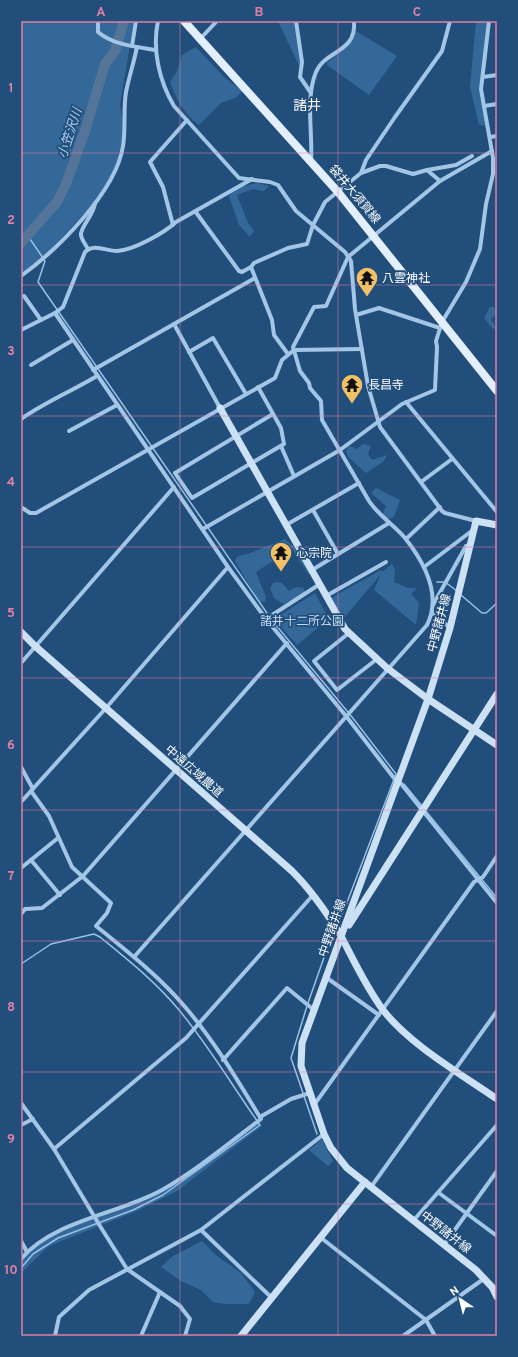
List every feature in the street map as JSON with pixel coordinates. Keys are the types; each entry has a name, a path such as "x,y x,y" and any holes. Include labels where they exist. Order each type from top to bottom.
{"main road":[{"name":"袋井大須賀線","path":"184,21 338,192 374,235 441,325 497,391"}],"street":[{"path":"98,21 98,32 109,39 132,46 156,50"},
{"path":"132,46 136,21"},
{"path":"158,21 156,50 169,97 187,120 239,178 252,179 278,185 296,211 346,252 351,261 356,316 368,386 380,427 445,513 497,525"},
{"path":"200,39 217,21"},
{"path":"296,21 302,62 300,77 311,93"},
{"path":"311,162 311,93 316,73 320,66 349,43 354,34 354,21"},
{"path":"361,173 366,160 402,106 442,51 450,21"},
{"path":"203,529 340,450 406,402 435,390 436,341 441,325 466,282 478,254 486,204 495,167 481,89 489,21"},
{"path":"21,276 49,253 95,202 112,178 123,147 126,92 137,47"},
{"path":"483,76 497,75"},
{"path":"484,106 497,104"},
{"path":"173,225 163,187 150,162 187,120"},
{"path":"490,137 497,136"},
{"path":"134,957 387,668 427,625 432,612 431,584 424,567 406,539 374,509 322,420 321,400 310,388 300,371 294,347 314,307 326,306 348,257 440,181 492,151"},
{"path":"195,211 239,271 242,272 262,259 288,248 307,244 313,225 326,202 361,173 380,166 386,166 413,174 456,164 472,156"},
{"path":"427,170 440,181"},
{"path":"492,177 497,180"},
{"path":"21,330 55,313 63,307 85,252 88,249 93,247 117,251 127,249 167,230 195,211 252,179"},
{"path":"88,249 81,236 81,230 95,209 95,202"},
{"path":"251,267 272,320 274,335 288,354"},
{"path":"93,370 256,278"},
{"path":"24,296 41,320"},
{"path":"356,316 379,308 441,325"},
{"path":"55,313 228,567 266,619 497,903"},
{"path":"174,324 337,617 349,633 387,668 428,699 497,745"},
{"path":"189,352 213,338 246,394"},
{"path":"31,365 73,340"},
{"path":"21,507 30,513 36,513 147,449 276,378 282,360 294,350 362,349"},
{"path":"21,419 39,406 70,392 97,376"},
{"path":"258,387 273,414 284,438 284,444 192,498 175,473 273,414"},
{"path":"406,402 497,512"},
{"path":"70,432 117,405"},
{"path":"281,446 294,476"},
{"path":"421,482 452,458"},
{"path":"286,525 359,483"},
{"path":"21,662 174,487"},
{"path":"406,539 440,507"},
{"path":"312,510 338,554"},
{"name":"中野諸井線","path":"476,521 450,628 428,699 302,1043 301,1066 324,1134 339,1159 371,1187 485,1278 497,1297"},
{"path":"312,570 389,523"},
{"path":"424,567 474,530"},
{"path":"432,607 466,546 471,545"},
{"path":"326,596 386,562"},
{"path":"21,802 106,708 228,567"},
{"path":"266,619 320,584"},
{"path":"432,612 450,628"},
{"name":"中遠広域農道","path":"21,632 175,770 292,871 313,895 341,937 381,1012 407,1034 497,1099"},
{"path":"349,633 314,661 337,690 377,659"},
{"path":"21,914 25,909 42,908 82,876 287,643"},
{"path":"341,937 473,729 497,694"},
{"path":"21,767 32,790 49,816 72,867 111,903 108,913 96,926 134,957 172,993 199,1025 260,1117"},
{"path":"21,868 58,838"},
{"path":"314,1105 474,882 483,877 497,856"},
{"path":"30,860 60,895"},
{"path":"54,1149 186,1038 313,895"},
{"path":"327,978 381,1012"},
{"path":"223,1060 287,988 314,1010"},
{"path":"371,1187 454,1069 497,1011"},
{"path":"21,1259 27,1252 48,1236 143,1200 172,1184 261,1119 260,1117 291,1099 310,1093"},
{"path":"21,1103 54,1149 127,1269 180,1306 190,1319 185,1336"},
{"path":"21,1125 33,1119"},
{"path":"413,1221 497,1125"},
{"path":"55,1336 59,1317 62,1312 89,1290 201,1230 324,1134"},
{"path":"444,1246 497,1171"},
{"path":"241,1336 365,1182"},
{"path":"439,1193 497,1236"},
{"path":"201,1230 272,1298"},
{"path":"320,1237 426,1320 435,1336"},
{"path":"21,1241 27,1252"},
{"path":"403,1336 485,1278"},
{"path":"141,1336 160,1292"}],"green space":[{"path":"21,21 134,21 120,105 124,130 117,167 95,202 40,261 21,276"},
{"path":"278,21 295,21 300,49 301,70"},
{"path":"476,21 489,21 481,89 488,126 479,125 470,87"},
{"path":"356,31 397,56 369,95 327,65 327,63 348,46"},
{"path":"196,47 223,76 242,91 237,97 221,103 199,125 181,106 170,82 177,71 182,55"},
{"path":"257,183 269,186 264,191 253,189 237,195 248,223 254,231 250,237 239,225 229,196 236,188"},
{"path":"490,307 494,307 497,313 491,319 496,327 495,329 492,328 484,318"},
{"path":"363,444 371,446 368,454 372,460 387,455 384,461 366,473 348,457 346,451 349,446 357,449"},
{"path":"376,488 400,500 394,517 386,520 382,516 386,506 371,493"},
{"path":"285,539 294,547 311,574 309,575 292,549 256,572 266,597 265,602 259,602 235,561 237,557"},
{"path":"392,564 395,569 394,582 408,588 417,588 411,594 419,603 416,625 374,590 381,574 343,619 331,598 381,570 382,572"},
{"path":"273,583 282,583 289,591 296,587 303,588 306,593 283,604 274,598 270,588"},
{"name":"諸井十二所公園","path":"315,593 329,619 297,645 274,619"},
{"path":"258,1121 262,1126 177,1191 139,1210 49,1246 21,1273 21,1259 48,1236 162,1191"},
{"path":"322,1139 333,1161 328,1166 309,1150"},
{"path":"202,1241 217,1256 241,1273 255,1292 249,1304 224,1304 213,1302 201,1290 181,1281 161,1267 173,1256"}],"waterway":[{"name":"小笠沢川","path":"21,243 57,202 66,184 85,131 105,64 115,51 124,21"},
{"path":"28,236 45,261 38,282 271,619 352,717 396,774 346,905 337,924"},
{"path":"437,582 445,582 457,591"},
{"path":"461,595 482,613 486,613 497,603"},
{"path":"404,784 422,806"},
{"path":"425,810 497,898"},
{"path":"308,1003 334,929"},
{"path":"21,964 51,944 94,934 100,937 151,981 179,1010 211,1052 260,1125 163,1195 133,1210 58,1238 33,1254 21,1268"},
{"path":"307,1006 291,1058 317,1134"}],"place":[{"name":"八雲神社","path":"367,298"},
{"name":"長昌寺","path":"352,404"},
{"name":"心宗院","path":"281,572"}],"district":[{"name":"諸井","path":"307,105"}]}
